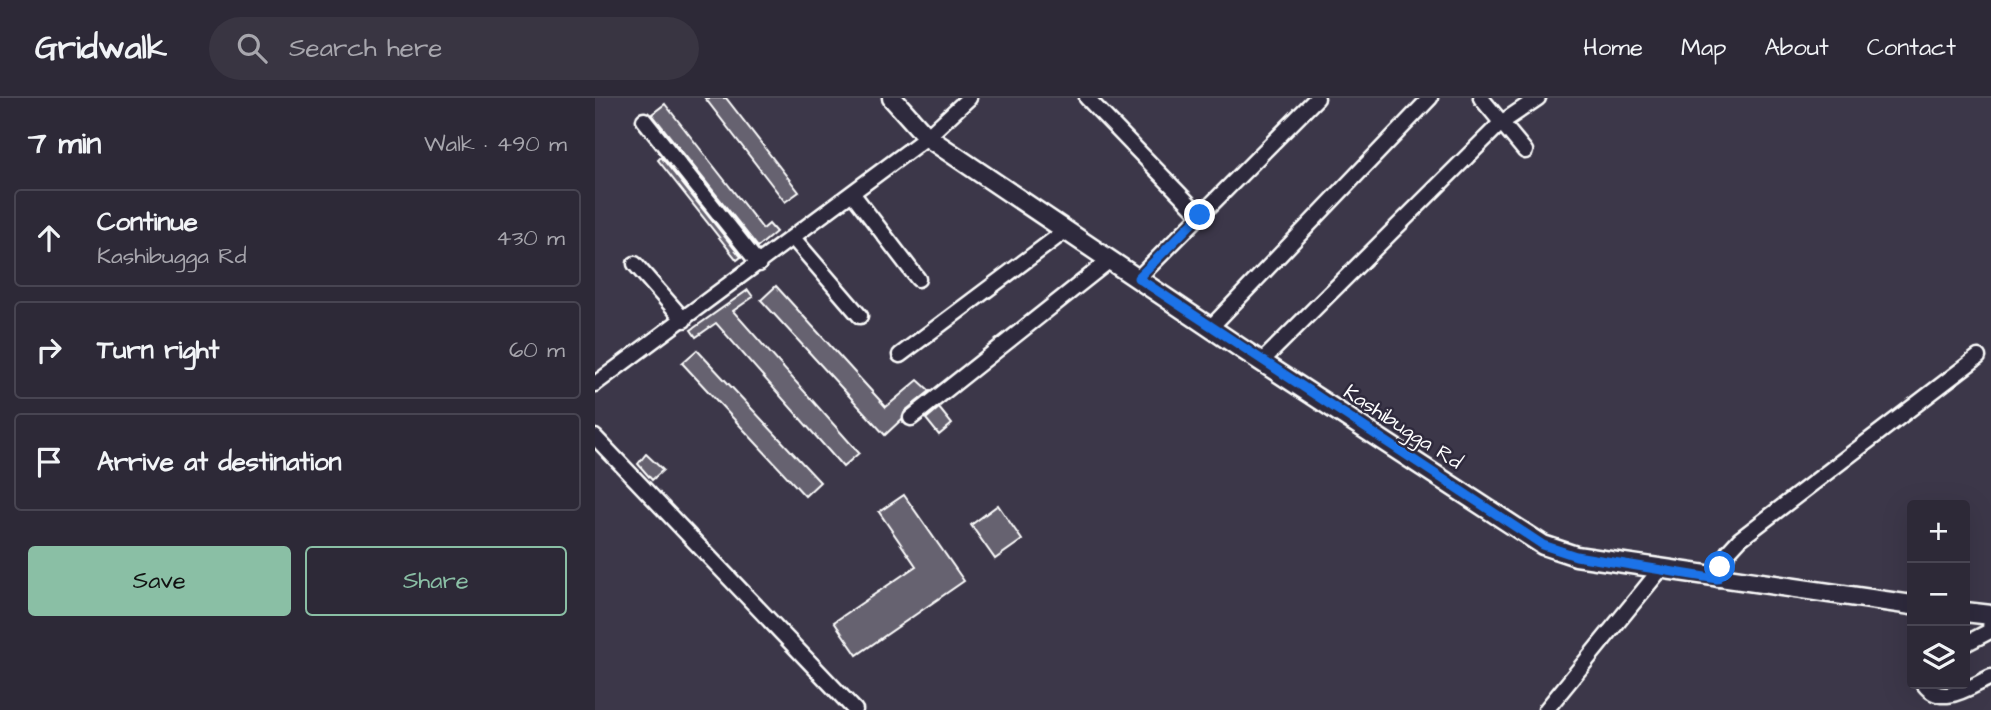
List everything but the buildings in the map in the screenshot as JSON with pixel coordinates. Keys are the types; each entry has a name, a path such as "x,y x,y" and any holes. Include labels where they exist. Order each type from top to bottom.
{"main road":[{"name":"Kashibugga Rd","path":"892,98 927,137 1065,231 1543,545 1576,556 1661,570 1907,604"},
{"path":"1970,614 1991,624"}],"street":[{"path":"595,384 927,137 969,98"},
{"path":"1087,98 1200,215"},
{"path":"1138,278 1317,98"},
{"path":"1211,327 1430,98"},
{"path":"1481,98 1525,151"},
{"path":"1262,361 1501,122 1538,98"},
{"path":"644,120 759,264"},
{"path":"852,193 918,279"},
{"path":"900,355 1065,231"},
{"path":"793,238 860,316"},
{"path":"911,418 1110,260"},
{"path":"635,264 684,320"},
{"path":"1717,579 1728,552 1740,539 1978,358"},
{"path":"595,437 855,710"},
{"path":"1546,710 1661,570"},
{"path":"1970,640 1991,624"},
{"path":"1970,686 1991,677"},
{"path":"1931,689 1939,695 1948,696 1964,689"}],"route":[{"path":"1200,215 1138,278 1543,545 1576,556 1717,579 1720,567"}]}
